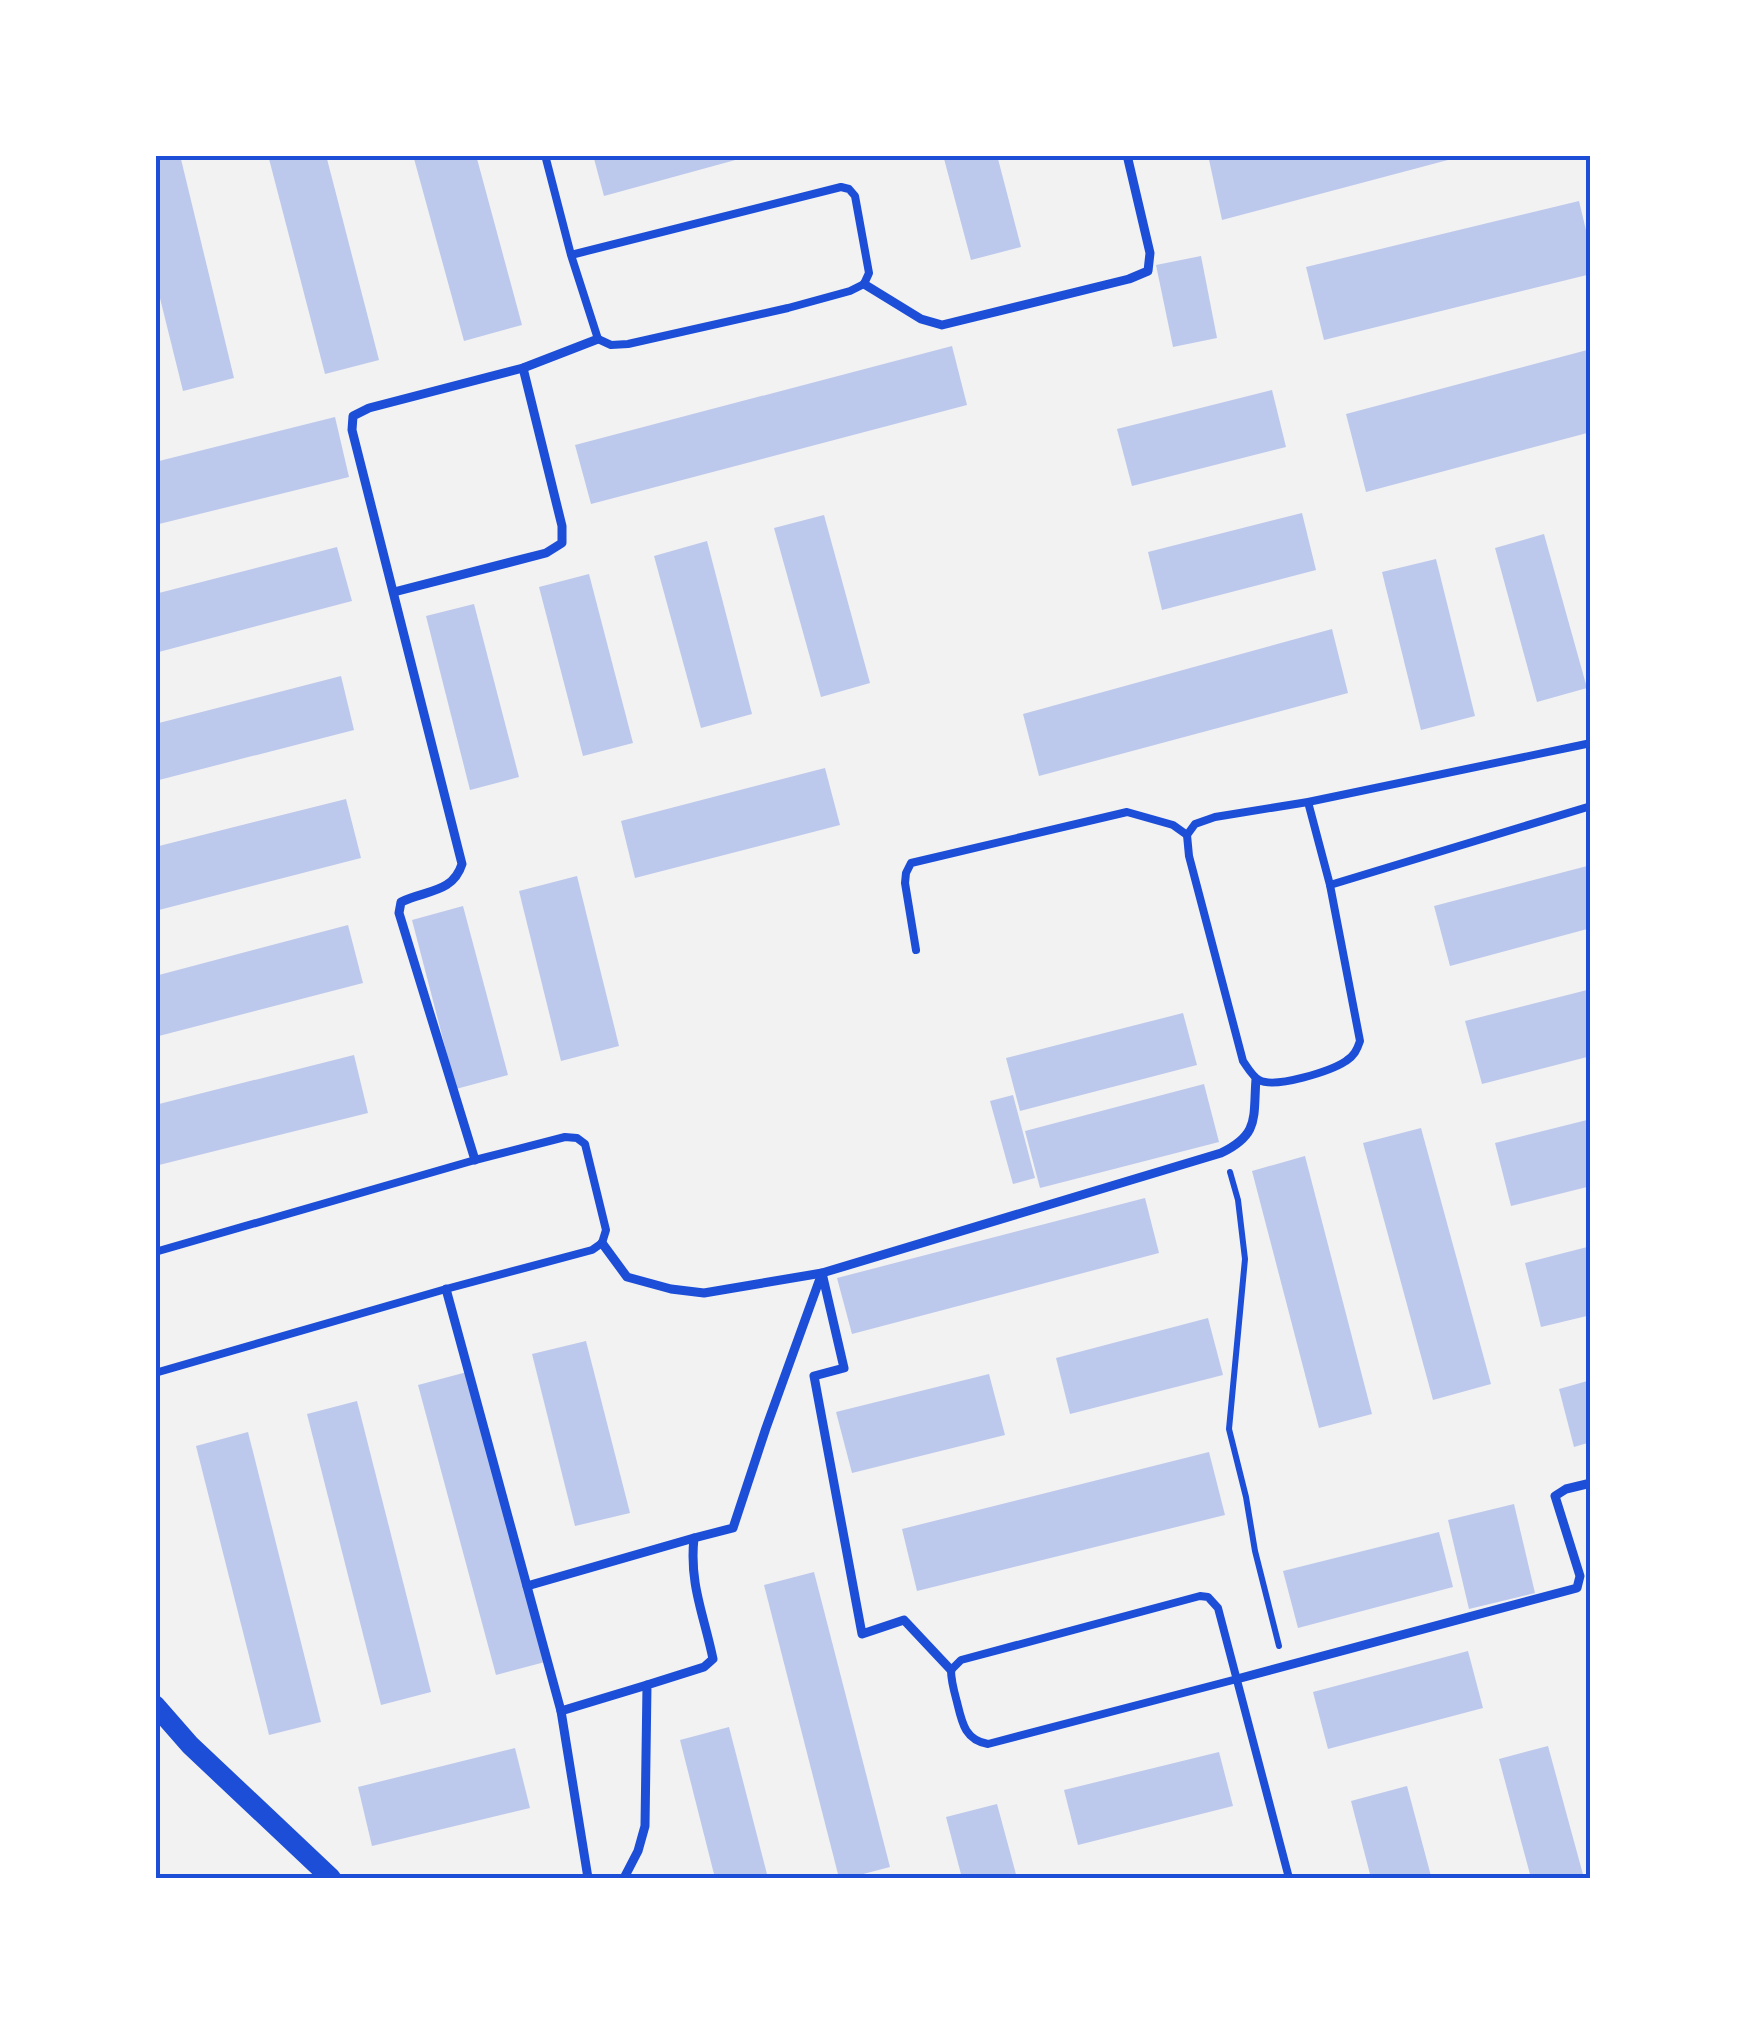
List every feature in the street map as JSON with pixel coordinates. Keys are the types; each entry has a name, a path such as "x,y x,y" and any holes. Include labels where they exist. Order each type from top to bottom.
{"main road":[{"path":"155,1705 190,1745 331,1878"}],"street":[{"path":"864,284 921,319 942,324 1129,279 1148,271 1150,253 1127,155"},
{"path":"476,1160 398,913 401,902 450,885 462,864 352,430 353,416 369,408 523,368 598,339"},
{"path":"394,592 546,553 562,543 562,526 523,368"},
{"path":"602,1243 627,1277 671,1290 704,1293 822,1273 1222,1153 1242,1143 1252,1128 1256,1079"},
{"path":"527,1586 733,1528 822,1273"},
{"path":"822,1273 844,1368 814,1376 862,1634 904,1620 951,1670"},
{"path":"446,1289 562,1711 588,1878"},
{"path":"1237,1680 1577,1588 1580,1576 1555,1496 1591,1482"},
{"path":"562,1711 704,1667 713,1659 694,1585 694,1538"},
{"path":"624,1878 638,1852 645,1826 647,1685"}],"lane":[{"path":"545,155 571,255 598,339 611,345 850,291 864,284 869,273 855,196 842,188 571,255"},
{"path":"1187,835 1196,824 1215,817 1308,802 1591,743"},
{"path":"916,950 904,883 912,863 1127,812 1173,825 1187,835 1243,1061 1256,1079 1270,1084 1284,1082 1342,1064 1356,1054 1360,1042 1330,885 1308,802"},
{"path":"1330,885 1591,806"},
{"path":"155,1252 565,1137 577,1138 584,1144 606,1230 602,1243 592,1250 155,1373"},
{"path":"1237,1680 988,1744 978,1742 963,1727 951,1670 961,1660 1208,1596 1218,1608 1237,1680 1289,1878"}],"path":[{"path":"1222,1153 1238,1200 1245,1259 1230,1429 1284,1667"}],"building":[{"path":"155,155 180,155 234,378 183,391 155,278"},
{"path":"268,155 326,155 379,360 325,374"},
{"path":"413,155 476,155 522,325 464,341"},
{"path":"593,155 750,155 750,156 604,196"},
{"path":"943,155 997,155 1021,247 971,260"},
{"path":"1208,155 1463,155 1463,156 1222,220"},
{"path":"1579,201 1591,251 1591,274 1324,340 1306,267"},
{"path":"1201,256 1217,338 1173,347 1156,265"},
{"path":"952,346 967,405 591,504 575,445"},
{"path":"1591,349 1591,432 1366,492 1346,414"},
{"path":"1272,390 1286,447 1132,486 1117,429"},
{"path":"335,417 349,477 155,525 155,462"},
{"path":"1302,513 1316,570 1162,610 1148,552"},
{"path":"824,515 870,683 821,697 774,528"},
{"path":"1544,534 1587,688 1537,702 1495,548"},
{"path":"707,541 752,714 701,728 654,556"},
{"path":"337,547 352,601 155,653 155,594"},
{"path":"1436,559 1475,716 1421,730 1382,572"},
{"path":"589,574 633,743 583,756 539,587"},
{"path":"474,604 519,777 470,790 426,616"},
{"path":"1332,629 1348,693 1039,776 1023,714"},
{"path":"341,676 354,730 155,781 155,724"},
{"path":"825,768 840,825 635,878 621,821"},
{"path":"346,799 361,858 155,911 155,847"},
{"path":"1591,865 1591,928 1450,966 1434,906"},
{"path":"577,876 619,1046 561,1061 519,891"},
{"path":"463,906 508,1075 456,1089 412,920"},
{"path":"348,925 363,983 155,1037 155,976"},
{"path":"1591,989 1591,1056 1482,1084 1465,1021"},
{"path":"1183,1013 1197,1065 1020,1111 1006,1058"},
{"path":"354,1055 368,1113 155,1166 155,1105"},
{"path":"1204,1084 1219,1142 1040,1188 1025,1131"},
{"path":"1013,1095 1035,1178 1013,1184 990,1101"},
{"path":"1591,1119 1591,1186 1511,1206 1495,1143"},
{"path":"1421,1128 1491,1384 1433,1400 1363,1143"},
{"path":"1305,1156 1372,1414 1319,1428 1252,1171"},
{"path":"1145,1198 1159,1253 852,1334 837,1278"},
{"path":"1591,1246 1591,1315 1541,1327 1525,1263"},
{"path":"1208,1318 1223,1375 1070,1414 1056,1358"},
{"path":"586,1341 630,1513 575,1526 532,1354"},
{"path":"467,1372 545,1662 496,1675 418,1385"},
{"path":"989,1374 1005,1435 852,1473 836,1412"},
{"path":"1591,1380 1591,1442 1574,1447 1559,1389"},
{"path":"357,1401 431,1692 381,1705 307,1414"},
{"path":"248,1432 321,1722 269,1735 196,1446"},
{"path":"1209,1452 1225,1515 917,1591 902,1529"},
{"path":"1514,1504 1535,1593 1469,1609 1448,1520"},
{"path":"1439,1532 1453,1587 1298,1628 1283,1571"},
{"path":"814,1572 890,1867 848,1878 839,1878 764,1585"},
{"path":"1468,1651 1483,1708 1328,1749 1313,1692"},
{"path":"729,1727 768,1878 715,1878 680,1740"},
{"path":"1548,1746 1584,1878 1531,1878 1499,1759"},
{"path":"515,1748 530,1808 372,1846 358,1787"},
{"path":"1219,1752 1233,1806 1078,1845 1064,1790"},
{"path":"1407,1786 1431,1876 1371,1878 1351,1801"},
{"path":"997,1804 1017,1878 962,1878 946,1817"}]}
